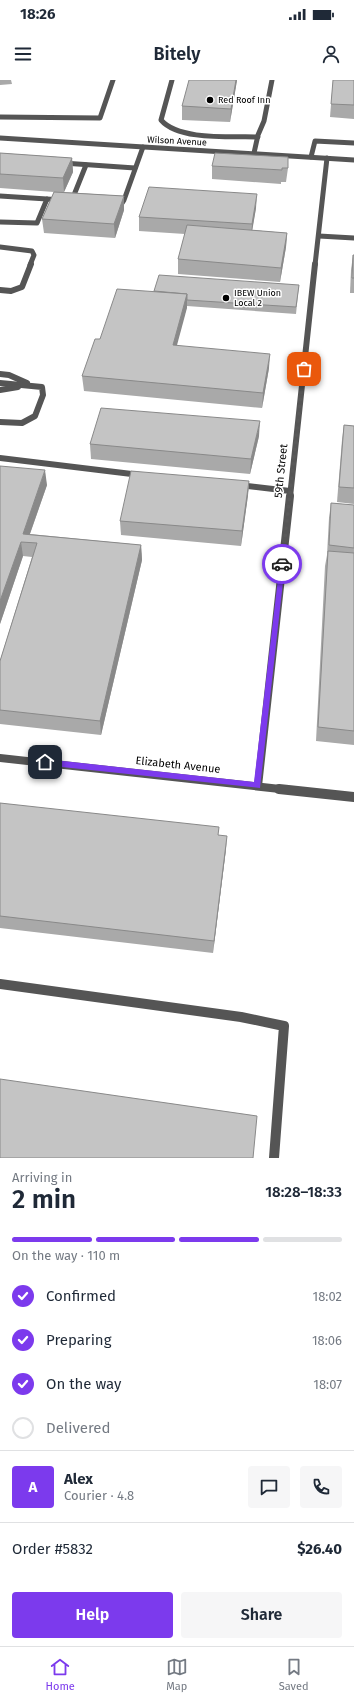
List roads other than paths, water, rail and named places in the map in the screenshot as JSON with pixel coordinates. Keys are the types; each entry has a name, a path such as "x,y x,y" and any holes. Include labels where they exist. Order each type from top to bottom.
{"street":[{"path":"0,117 100,118 113,80"},
{"path":"172,80 161,120 168,128 185,133 258,137"},
{"path":"254,153 264,121 272,80"},
{"name":"Wilson Avenue","path":"0,138 354,160"},
{"path":"311,157 315,141 354,144"},
{"path":"110,203 122,203 124,200 143,147"},
{"name":"59th Street","path":"258,786 327,158"},
{"path":"55,163 135,168"},
{"path":"72,200 86,165"},
{"path":"0,196 80,201"},
{"path":"0,222 30,225 37,223 47,199"},
{"path":"319,236 354,238"},
{"path":"0,247 26,249 32,251 34,255 22,287 11,291 0,290"},
{"path":"0,374 8,375 31,385"},
{"path":"0,383 42,387 43,395 35,416 22,423 0,422"},
{"path":"0,390 31,385"},
{"path":"0,458 146,475"},
{"path":"229,484 290,491"},
{"name":"Elizabeth Avenue","path":"0,758 354,797"},
{"path":"0,984 241,1017 284,1026 274,1158"}],"place":[{"name":"Red Roof Inn","path":"210,100"},
{"name":"IBEW Union Local 2","path":"226,298"}]}
